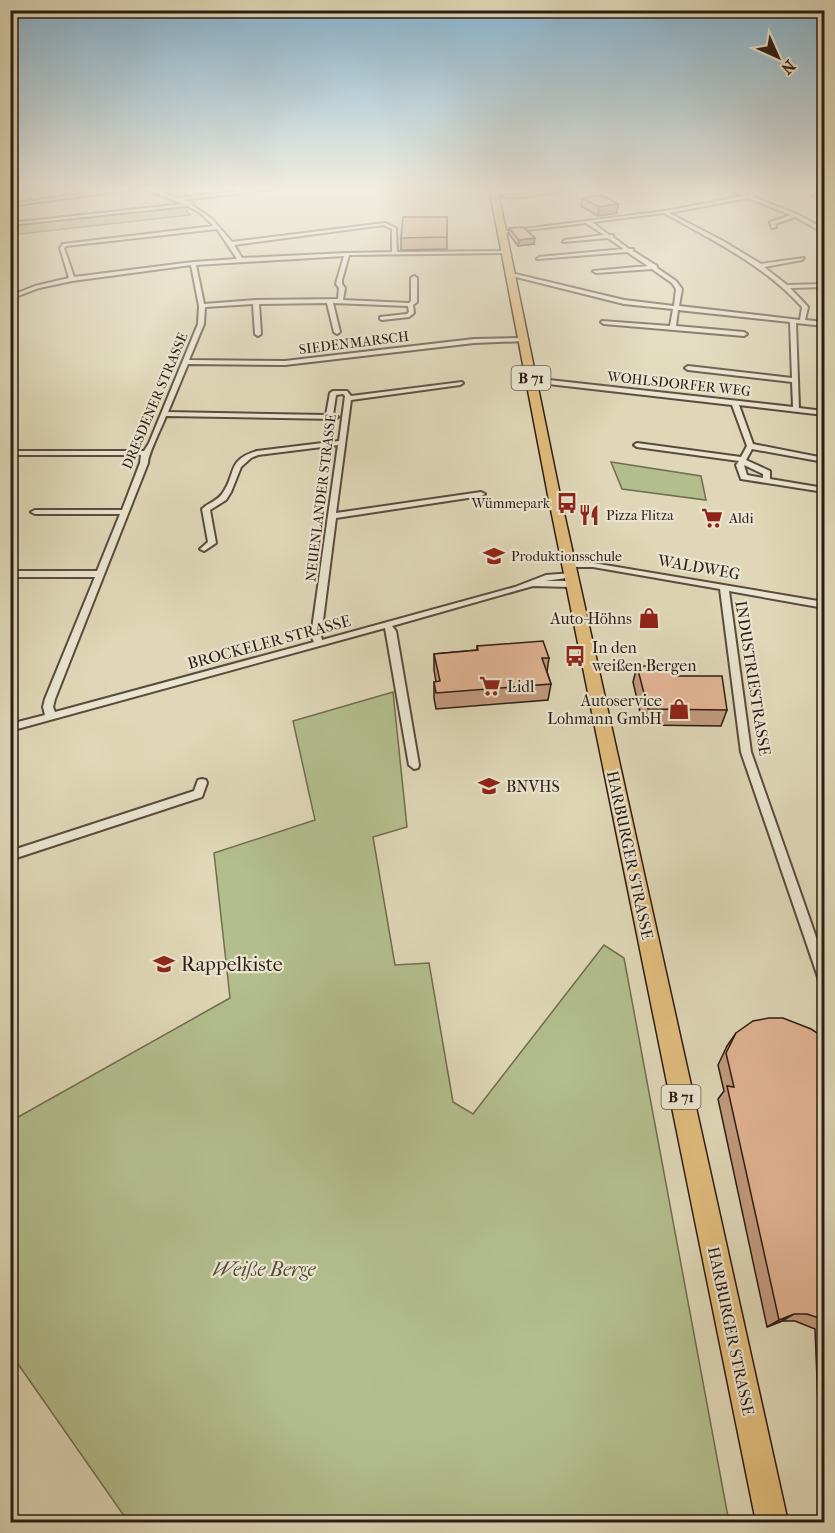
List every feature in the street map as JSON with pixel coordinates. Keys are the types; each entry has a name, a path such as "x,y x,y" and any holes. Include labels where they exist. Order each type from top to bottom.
{"main road":[{"name":"HARBURGER STRASSE","path":"508,259 570,575 772,1522"}],"street":[{"path":"65,259 72,279"},
{"path":"10,298 38,287 72,279 193,263 250,259"},
{"path":"340,302 342,288 339,284 340,274 346,259"},
{"path":"643,259 675,282 679,289 673,327"},
{"path":"747,259 789,286 805,307 802,322"},
{"path":"760,266 802,259"},
{"name":"DRESDENER STRASSE","path":"51,717 48,707 50,699 146,453 199,330 202,306 193,263"},
{"path":"596,271 655,267"},
{"path":"511,275 624,302 825,324"},
{"path":"202,306 256,302 410,305 414,302 414,278"},
{"path":"789,286 825,285"},
{"path":"256,302 258,334"},
{"path":"330,303 337,332"},
{"path":"382,318 409,315 412,312 410,305"},
{"path":"793,321 796,410"},
{"path":"604,322 744,334"},
{"name":"SIEDENMARSCH","path":"186,362 285,363 474,341 524,340"},
{"path":"688,368 794,380"},
{"name":"WOHLSDORFER WEG","path":"531,380 825,413"},
{"path":"347,399 460,383"},
{"name":"NEUENLANDER STRASSE","path":"319,643 316,636 348,396 345,392 333,393 329,416"},
{"path":"735,403 750,446 740,465 744,477 825,490"},
{"path":"164,414 345,417"},
{"path":"204,549 212,543 206,509 224,497 234,470 247,457 256,453 342,442"},
{"path":"637,446 742,460 767,473 765,480"},
{"path":"750,446 825,460"},
{"path":"10,453 146,453"},
{"path":"332,516 481,494"},
{"path":"35,512 123,512"},
{"name":"WALDWEG","path":"570,575 593,565 825,605"},
{"path":"10,574 98,574"},
{"name":"BROCKELER STRASSE","path":"10,728 570,575"},
{"name":"INDUSTRIESTRASSE","path":"724,587 746,752 825,977"},
{"path":"387,625 391,631 414,765"},
{"path":"10,856 198,794 202,783"}],"green space":[{"path":"611,462 701,476 706,500 622,489"},
{"name":"Weiße Berge","path":"393,692 407,827 373,837 395,965 429,963 453,1102 473,1114 604,945 624,958 729,1522 126,1522 127,1520 11,1354 11,1121 230,998 214,853 315,820 293,721"}],"building":[{"path":"543,641 549,658 542,658 551,684 436,693 434,682 440,681 434,654 478,650 477,646"},
{"path":"637,666 670,666 673,676 722,676 727,710 648,709"},
{"path":"783,1018 811,1029 825,1038 825,1083 823,1082 825,1093 825,1320 807,1314 794,1314 779,1320 727,1086 734,1087 726,1053 736,1033 753,1021"}],"place":[{"name":"Wümmepark","path":"567,503"},
{"name":"Pizza Flitza","path":"589,515"},
{"name":"Aldi","path":"712,518"},
{"name":"Produktionsschule","path":"494,556"},
{"name":"Auto-Höhns","path":"649,618"},
{"name":"In den weißen Bergen","path":"575,656"},
{"name":"Lidl","path":"490,686"},
{"name":"Autoservice Lohmann GmbH","path":"679,709"},
{"name":"BNVHS","path":"489,786"},
{"name":"Rappelkiste","path":"164,964"}]}
